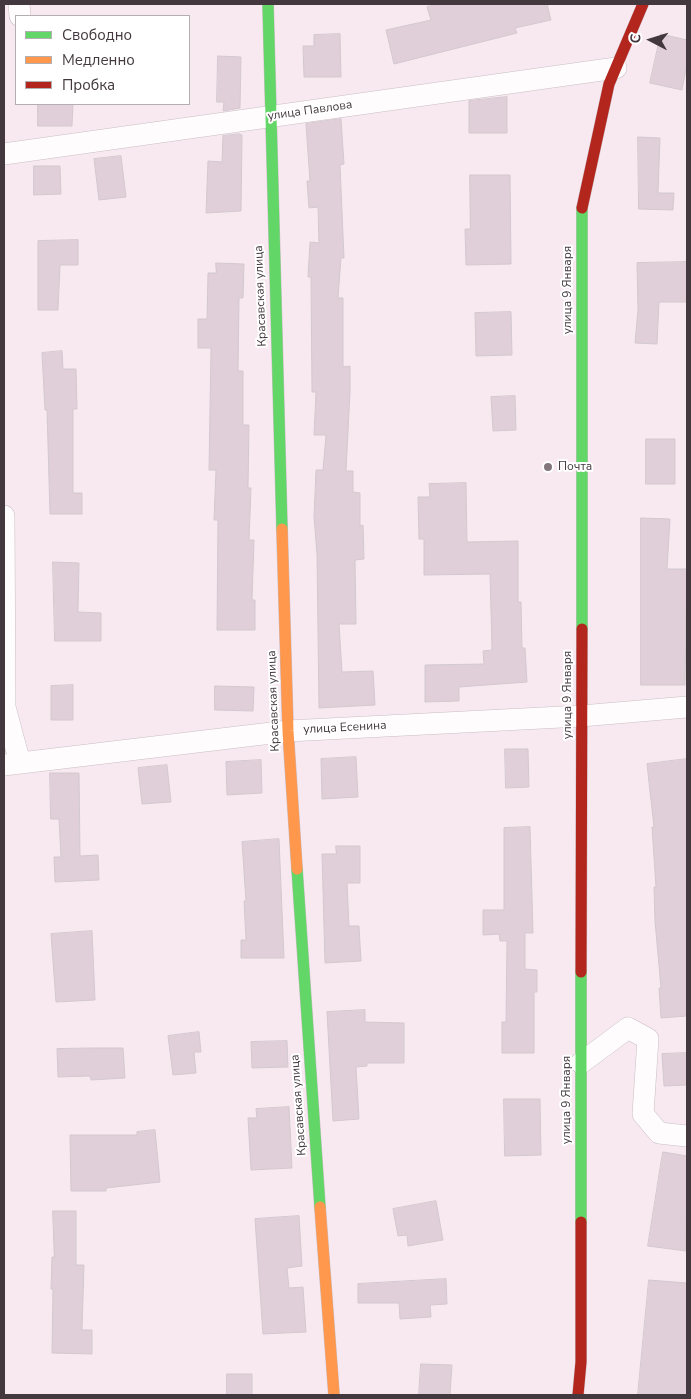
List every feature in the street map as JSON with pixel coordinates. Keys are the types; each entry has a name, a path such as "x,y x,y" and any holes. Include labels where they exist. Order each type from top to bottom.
{"main road":[{"name":"Красавская улица","path":"268,4 269,117 288,731 311,1088 334,1395"},
{"name":"улица 9 Января","path":"578,1395 581,1362 582,206 609,84 643,4"}],"street":[{"name":"улица Павлова","path":"4,154 616,68"},
{"path":"4,516 5,707 12,764"},
{"name":"улица Есенина","path":"12,764 288,731 581,716 687,707"},
{"path":"581,1062 628,1028 648,1038 643,1114 659,1133 687,1136"}],"building":[{"path":"439,4 547,4 551,20 515,28 517,33 394,64 386,30 431,20 427,7"},
{"path":"340,34 341,77 304,77 303,46 314,46 314,35"},
{"path":"661,34 687,40 687,64 682,90 650,83"},
{"path":"218,56 241,57 240,108 223,111 224,102 217,102"},
{"path":"507,97 507,133 469,133 469,101"},
{"path":"38,105 73,105 72,126 38,126"},
{"path":"341,119 344,164 340,165 344,258 341,258 338,298 343,298 343,367 350,366 346,471 353,471 353,492 360,493 360,526 363,525 364,559 355,560 356,624 339,624 342,672 373,671 375,705 319,708 317,554 314,517 316,470 323,470 326,435 314,435 316,392 312,392 311,277 308,277 310,242 319,243 318,207 309,208 307,181 310,181 306,124"},
{"path":"242,135 241,211 206,213 208,161 222,162 223,136"},
{"path":"638,137 660,138 658,193 674,193 673,210 639,209"},
{"path":"121,156 126,197 99,200 94,159"},
{"path":"34,166 60,166 61,194 34,195"},
{"path":"470,175 510,175 511,264 466,265 465,229 470,229"},
{"path":"78,240 78,265 60,265 58,310 38,310 38,241"},
{"path":"687,262 687,302 659,302 657,344 635,343 638,310 637,263"},
{"path":"216,263 244,264 243,298 239,298 238,371 243,371 243,425 249,425 248,488 251,488 249,540 254,540 252,600 255,600 255,630 217,630 218,520 214,520 216,470 209,470 211,348 198,348 198,319 207,319 208,273 216,273"},
{"path":"511,312 512,355 476,356 475,313"},
{"path":"62,351 63,369 76,369 77,409 73,409 73,493 82,493 82,514 50,514 47,410 45,410 42,353"},
{"path":"515,396 516,430 493,431 491,397"},
{"path":"646,439 675,439 675,484 646,484"},
{"path":"466,483 467,542 518,541 518,602 521,602 522,648 525,648 527,682 459,687 459,701 425,702 425,665 484,664 483,651 492,650 490,574 424,575 424,539 419,539 418,497 430,497 429,484"},
{"path":"641,518 670,519 667,569 687,569 685,685 641,685"},
{"path":"53,562 79,563 78,612 101,613 101,641 55,641"},
{"path":"73,685 73,720 51,720 51,686"},
{"path":"215,686 254,687 253,711 215,710"},
{"path":"505,749 528,749 529,787 506,788"},
{"path":"356,757 358,797 322,799 321,759"},
{"path":"687,759 687,1016 661,1018 659,988 661,988 655,921 654,887 656,887 652,827 654,827 647,764"},
{"path":"261,760 262,793 227,795 226,762"},
{"path":"167,765 171,802 142,804 138,768"},
{"path":"50,773 79,773 80,856 98,855 99,880 55,882 54,857 61,857 59,819 51,819"},
{"path":"530,827 533,933 525,933 525,969 537,970 537,992 534,992 534,1053 502,1053 502,1022 506,1022 507,941 500,941 499,934 483,935 483,910 504,910 504,828"},
{"path":"279,839 284,958 241,958 241,940 246,940 244,901 246,901 242,842"},
{"path":"336,846 360,846 360,883 347,883 349,926 359,926 361,961 325,963 322,854 336,854"},
{"path":"92,931 95,1000 56,1002 51,934"},
{"path":"365,1010 365,1022 404,1023 404,1063 367,1063 367,1066 356,1067 359,1119 333,1121 327,1012"},
{"path":"199,1032 201,1052 194,1052 196,1073 173,1075 168,1036"},
{"path":"287,1041 288,1067 252,1068 251,1042"},
{"path":"123,1048 125,1078 91,1080 90,1076 58,1077 57,1049"},
{"path":"687,1053 687,1085 664,1086 662,1054"},
{"path":"504,1099 540,1099 541,1155 505,1156"},
{"path":"289,1107 292,1168 251,1170 248,1118 257,1118 256,1109"},
{"path":"155,1130 160,1182 106,1188 106,1191 71,1191 70,1135 137,1135 137,1132"},
{"path":"663,1152 687,1156 686,1251 648,1246"},
{"path":"436,1201 443,1240 408,1246 407,1235 398,1236 393,1209"},
{"path":"53,1211 76,1211 76,1265 84,1265 82,1330 92,1330 92,1354 52,1353"},
{"path":"299,1216 302,1266 287,1268 289,1288 303,1287 306,1332 263,1334 255,1219"},
{"path":"446,1279 447,1304 430,1305 431,1317 400,1319 399,1303 358,1303 358,1284"},
{"path":"649,1280 687,1283 687,1395 638,1395"},
{"path":"421,1364 452,1365 450,1395 419,1395"},
{"path":"227,1374 252,1374 252,1395 227,1395"}],"traffic: fast":[{"path":"268,4 282,529"},
{"path":"582,208 582,629"},
{"path":"297,869 320,1207"},
{"path":"581,972 581,1222"}],"traffic: slow":[{"path":"282,529 288,731 297,869"},
{"path":"320,1207 334,1395"}],"traffic: jam":[{"path":"582,208 609,84 643,4"},
{"path":"581,972 582,629"},
{"path":"578,1395 581,1362 581,1222"}],"place":[{"name":"Почта","path":"548,467"}]}
